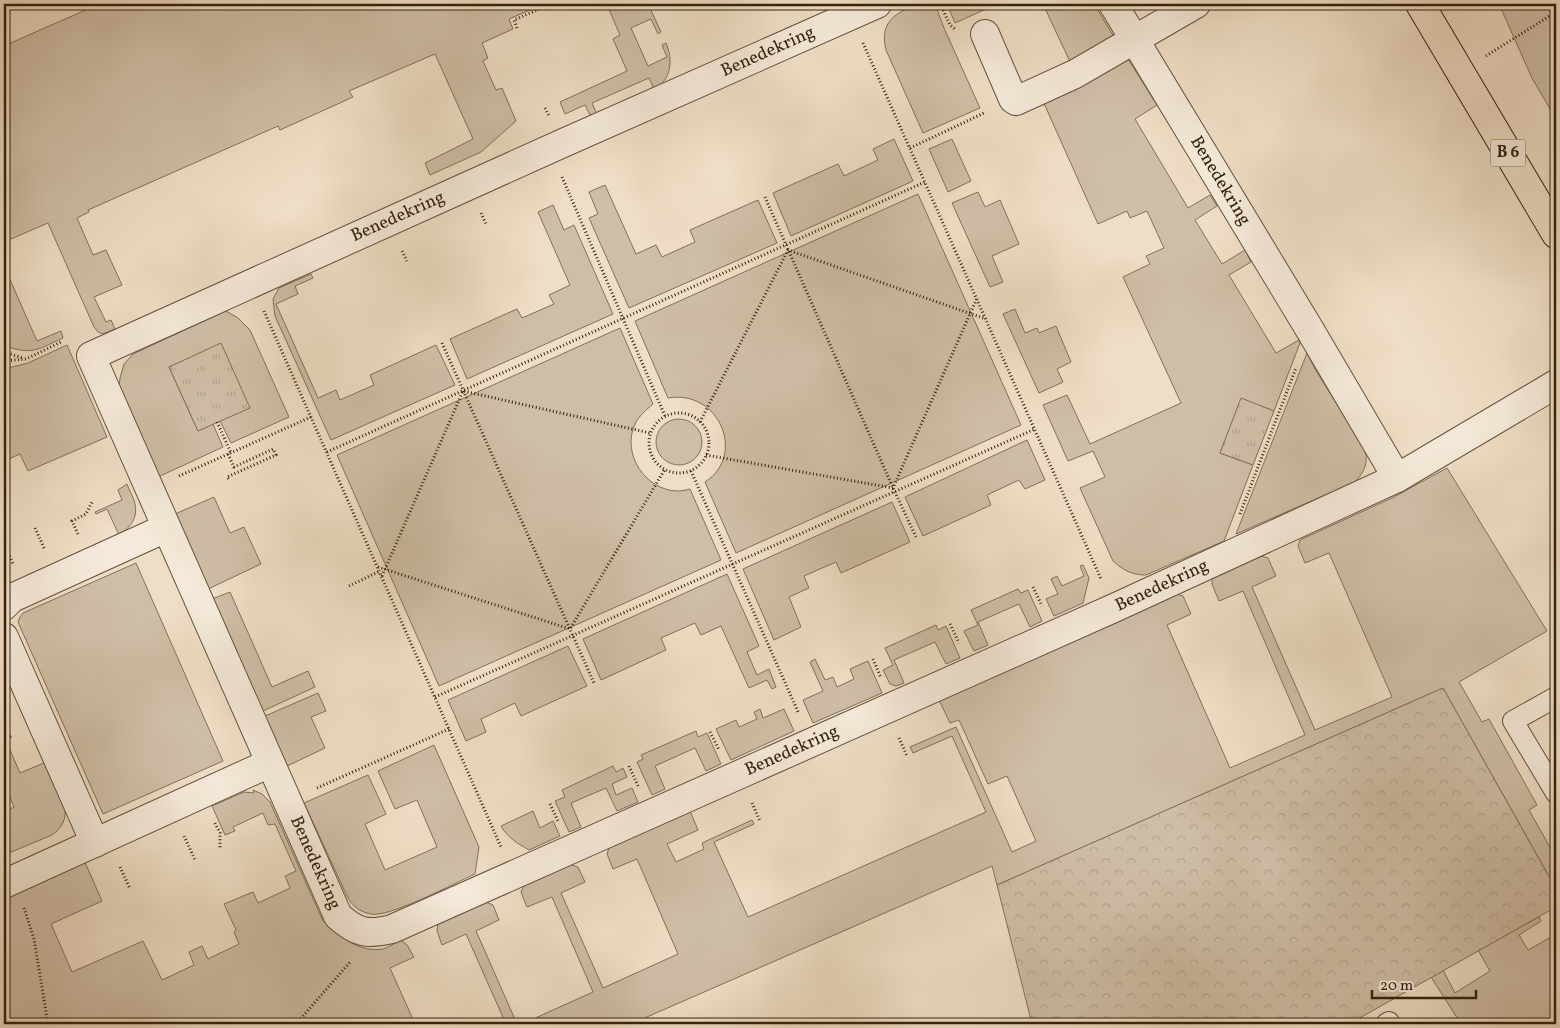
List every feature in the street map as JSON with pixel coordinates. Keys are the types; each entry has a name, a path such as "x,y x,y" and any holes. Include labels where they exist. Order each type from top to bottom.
{"main road":[{"name":"B 6","path":"1420,4 1556,234"}],"street":[{"name":"Benedekring","path":"877,4 90,356 338,916 347,924 359,930 374,933 392,929 1114,608 1398,478 1556,384"},
{"name":"Benedekring","path":"1113,4 1398,478"},
{"path":"985,34 1012,99 1016,101 1076,74 1196,4"},
{"path":"4,606 12,598 166,528"},
{"path":"4,637 95,843"},
{"path":"9,881 270,763"}],"lane":[{"path":"1556,697 1513,721 1556,793"}],"path":[{"path":"517,28 514,20 551,4"},
{"path":"1460,72 1556,12"},
{"path":"851,15 1114,608"},
{"path":"910,148 1012,99"},
{"path":"550,149 665,416"},
{"path":"327,452 925,182"},
{"path":"765,196 917,539"},
{"path":"788,250 986,319"},
{"path":"700,422 788,250"},
{"path":"252,283 513,875"},
{"path":"894,489 977,298"},
{"path":"1224,557 1310,330"},
{"path":"4,361 26,359 62,342"},
{"path":"442,343 594,683"},
{"path":"4,352 26,359"},
{"path":"463,391 650,433"},
{"path":"349,586 381,574 384,569 463,391"},
{"path":"674,413 684,413 693,416 700,422 706,430 709,439 706,456 699,465 681,473 671,472 661,467 654,460 648,440 657,422 665,416 674,413"},
{"path":"149,490 311,417"},
{"path":"217,422 234,466 272,449 276,455 227,477 228,479"},
{"path":"436,697 894,489 1036,429"},
{"path":"706,456 894,489"},
{"path":"570,629 665,469"},
{"path":"691,470 811,742"},
{"path":"378,567 570,629"},
{"path":"287,801 449,729"},
{"path":"9,881 34,939 48,1024"},
{"path":"296,1024 374,933"}],"green space":[{"path":"99,4 544,4 509,19 513,29 482,43 488,58 483,61 496,90 502,88 516,121 481,152 430,175 425,163 473,139 435,54 349,91 353,97 280,130 278,126 88,210 89,212 77,218 93,255 106,250 122,285 94,297 106,322 111,320 115,329 103,334 94,327 48,223 4,242 4,46"},
{"path":"598,4 648,4 661,32 658,34 651,19 631,28 648,66 667,57 662,45 666,43 670,56 668,75 654,89 649,78 592,103 597,114 591,117 585,105 565,114 560,102 627,71 613,39 620,35 607,5 599,8"},
{"path":"918,4 935,4 980,108 923,133 886,50 884,40 887,25 891,20 896,15"},
{"path":"947,4 997,4 955,23"},
{"path":"1043,4 1094,4 1119,45 1072,66"},
{"path":"1499,4 1556,4 1556,119 1532,78"},
{"path":"1128,59 1157,105 1135,119 1188,208 1210,195 1217,206 1195,220 1222,264 1245,250 1251,262 1229,275 1276,353 1299,340 1300,343 1274,411 1241,399 1220,453 1253,465 1224,541 1146,575 1128,571 1113,561 1080,488 1105,477 1093,451 1068,461 1043,405 1067,395 1090,444 1181,403 1123,277 1150,264 1146,256 1164,248 1147,211 1130,218 1127,211 1098,224 1042,99"},
{"path":"894,139 913,181 791,236 773,193 838,164 844,176 878,160 873,149"},
{"path":"952,139 971,181 948,192 929,149"},
{"path":"605,185 636,254 656,245 662,257 695,242 690,230 758,200 777,243 629,308 589,218 598,214 589,192"},
{"path":"978,192 985,207 1000,200 1019,244 992,256 1003,282 990,287 952,203"},
{"path":"918,194 1021,425 736,553 705,482 718,470 724,456 725,441 721,426 713,414 701,404 686,398 668,398 635,321"},
{"path":"553,205 564,230 574,225 613,314 467,379 450,339 517,309 522,318 554,304 549,295 570,285 538,212"},
{"path":"4,266 37,341 61,331 63,338 47,346 29,351 4,346"},
{"path":"311,274 313,278 295,286 298,294 276,304 318,398 336,390 340,400 374,385 370,375 436,345 455,385 331,440 275,316 273,299 279,288"},
{"path":"1015,309 1025,333 1037,328 1039,333 1056,326 1071,362 1057,369 1063,382 1039,393 1003,314"},
{"path":"226,311 238,318 250,330 289,417 231,443 220,421 249,408 221,344 169,367 198,431 213,424 223,447 158,477 119,389 124,364 133,354"},
{"path":"620,328 653,404 635,424 631,447 634,458 639,469 656,485 678,491 690,489 721,560 439,686 337,455"},
{"path":"221,343 250,408 198,431 169,367"},
{"path":"67,345 107,437 28,471 20,454 4,461 4,369 28,363"},
{"path":"1307,353 1364,448 1365,466 1355,482 1236,534"},
{"path":"1241,398 1274,411 1253,465 1220,453"},
{"path":"679,419 692,423 698,429 702,442 698,455 692,461 679,465 666,461 660,455 656,442 660,429 666,423"},
{"path":"1027,440 1045,480 1025,489 1019,480 987,495 991,505 923,536 905,497"},
{"path":"1447,468 1547,631 1459,682 1482,722 1489,719 1537,805 1529,810 1556,858 1556,889 1443,688 997,885 992,866 631,1024 522,1024 593,992 552,897 527,907 521,892 524,886 571,865 578,867 585,882 561,893 603,988 678,954 637,859 613,869 607,854 609,848 690,811 698,830 667,844 676,862 704,849 702,843 752,820 754,824 714,842 748,917 986,812 952,736 913,753 910,747 956,727 1012,852 1036,841 1007,776 988,784 959,720 950,723 939,700 1176,594 1183,596 1191,614 1167,625 1230,768 1305,735 1243,591 1219,601 1212,584 1212,577 1261,556 1268,558 1276,576 1252,587 1315,730 1392,697 1329,553 1305,563 1298,546 1300,540 1392,498"},
{"path":"127,484 134,500 136,511 131,524 119,535 107,509 96,514 95,512 122,500 118,490"},
{"path":"214,497 230,533 244,527 261,564 208,589 175,514"},
{"path":"892,502 910,542 841,573 836,562 804,576 809,588 789,597 801,627 774,640 743,569"},
{"path":"136,563 223,761 103,814 18,622 23,613"},
{"path":"1083,565 1089,578 1083,603 1054,616 1046,599 1058,594 1051,579 1057,576 1062,586 1084,576 1080,566"},
{"path":"727,574 759,646 747,652 757,675 769,669 776,687 772,689 767,680 749,688 721,626 701,635 695,623 661,638 666,650 601,680 583,639"},
{"path":"1018,589 1021,593 1028,590 1042,621 1030,627 1019,604 978,622 988,645 974,651 964,631 978,625 971,610"},
{"path":"230,592 272,687 308,671 315,687 263,711 212,599"},
{"path":"936,625 938,630 946,626 960,658 946,664 935,642 894,660 904,683 896,686 890,684 883,670 893,665 885,648"},
{"path":"568,646 587,686 521,716 515,703 481,719 486,732 466,741 448,700"},
{"path":"815,659 825,680 833,677 837,687 854,679 850,669 868,661 882,693 813,723 803,700 823,691 810,662"},
{"path":"1443,688 1556,889 1556,907 1349,1024 1032,1024 997,885"},
{"path":"318,693 326,711 311,717 325,748 287,766 265,716"},
{"path":"760,709 763,718 784,709 794,731 731,760 716,729 736,720 739,727 757,719 754,712"},
{"path":"696,731 698,737 707,733 721,764 706,771 695,748 655,766 665,789 652,795 637,762 643,759 641,755"},
{"path":"7,743 20,773 46,762 64,800 65,810 64,819 60,827 52,835 4,855 4,812 14,807 4,783 4,744"},
{"path":"434,745 479,847 475,874 392,911 380,914 363,912 349,900 304,803 368,775 386,814 365,824 385,870 437,847 417,800 395,809 378,771"},
{"path":"613,766 616,772 623,768 627,777 612,784 616,795 632,788 638,802 617,811 606,788 571,803 581,827 569,832 555,801 565,797 562,790"},
{"path":"253,790 262,794 270,802 323,921 343,938 358,946 374,950 383,949 401,940 407,945 414,957 390,968 415,1024 4,1024 4,894 84,860 102,901 51,924 72,972 143,941 162,980 194,965 189,952 202,946 208,959 239,944 234,932 236,930 224,904 253,892 258,903 290,888 285,876 296,871 275,824 268,825 263,813 233,827 235,831 225,835 212,806 244,792 254,793"},
{"path":"533,811 540,828 553,821 560,836 529,850 510,837 501,826"},
{"path":"486,902 493,905 499,920 476,931 517,1024 506,1024 466,934 442,945 437,931 438,923"},
{"path":"1539,917 1541,921 1519,935 1528,950 1551,937 1556,946 1556,1024 1461,1024 1431,977 1443,970 1455,993 1490,971 1478,950"}]}
